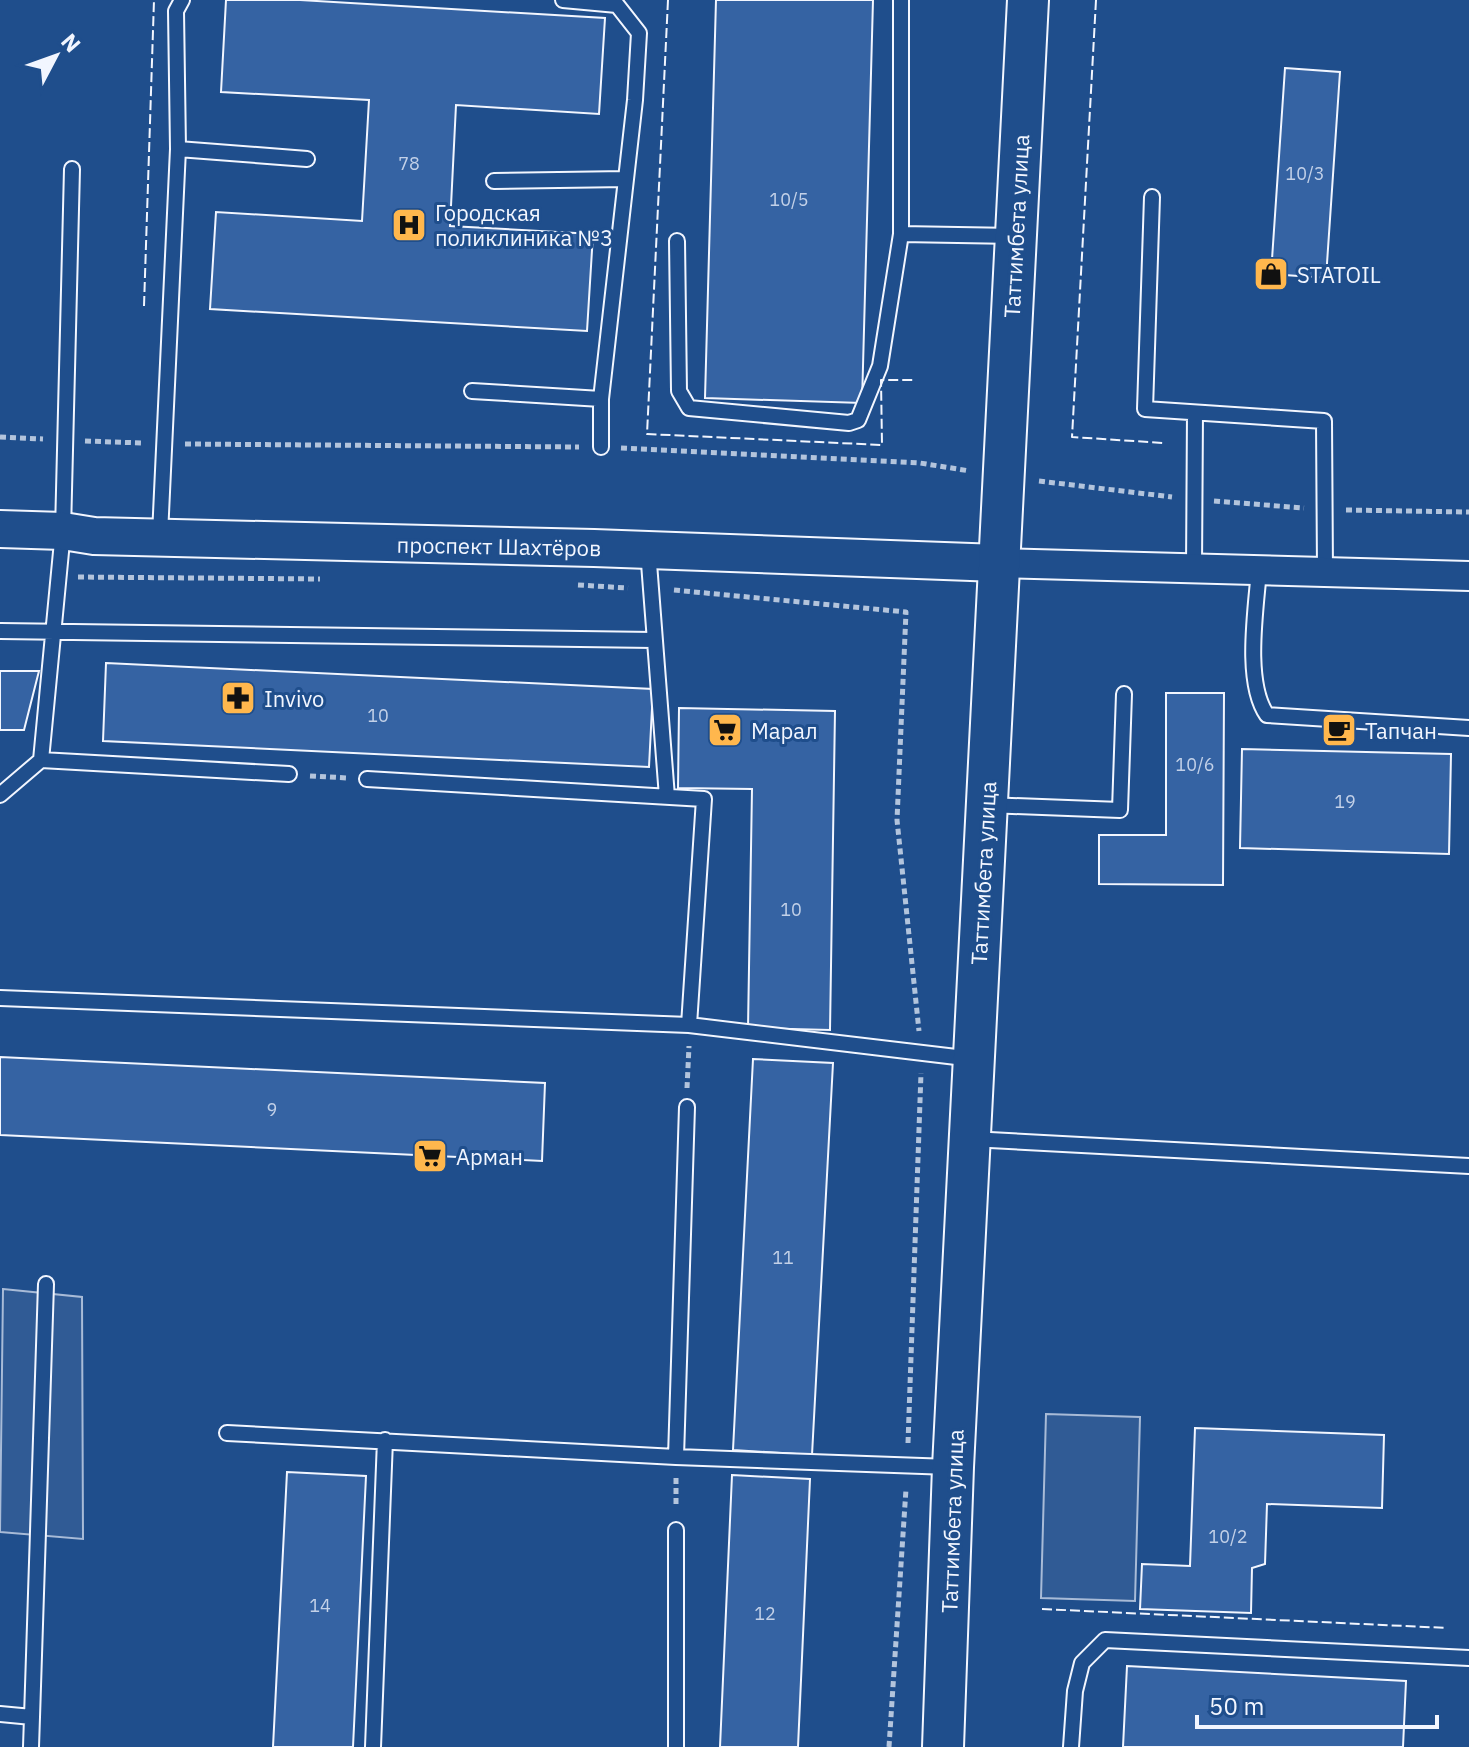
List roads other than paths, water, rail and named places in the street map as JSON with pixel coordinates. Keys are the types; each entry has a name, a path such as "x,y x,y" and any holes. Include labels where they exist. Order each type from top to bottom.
{"main road":[{"name":"Таттимбета улица","path":"943,1747 953,1467 1028,0"}],"street":[{"name":"проспект Шахтёров","path":"0,529 160,539 648,550 998,563"},
{"path":"998,563 1469,576"}],"lane":[{"path":"160,539 178,149 176,11 182,0"},
{"path":"563,0 617,5 639,33 601,399 601,447"},
{"path":"677,241 679,391 689,408 849,423 863,414 880,366 901,234 901,0"},
{"path":"178,149 307,159"},
{"path":"41,760 63,531 72,169"},
{"path":"494,181 626,179"},
{"path":"1152,197 1145,409 1324,421 1325,571"},
{"path":"901,234 1015,236"},
{"path":"472,391 601,399"},
{"path":"1194,568 1195,413"},
{"path":"648,550 667,797"},
{"path":"1259,570 1255,683 1258,702 1267,715 1469,728"},
{"path":"0,631 653,640"},
{"path":"986,805 1120,810 1124,694"},
{"path":"0,795 41,760 289,774"},
{"path":"367,779 704,799 689,1025"},
{"path":"0,998 689,1025 974,1059"},
{"path":"676,1457 687,1107"},
{"path":"971,1139 1469,1166"},
{"path":"31,1747 46,1284"},
{"path":"227,1433 676,1457 953,1467"},
{"path":"373,1747 385,1440"},
{"path":"676,1530 676,1747"},
{"path":"1071,1747 1075,1691 1082,1663 1105,1640 1469,1658"},
{"path":"0,1714 32,1717"}],"place":[{"name":"Городская поликлиника №3","path":"409,225"},
{"name":"STATOIL","path":"1271,274"},
{"name":"Invivo","path":"238,698"},
{"name":"Марал","path":"725,730"},
{"name":"Тапчан","path":"1339,730"},
{"name":"Арман","path":"430,1156"}]}
